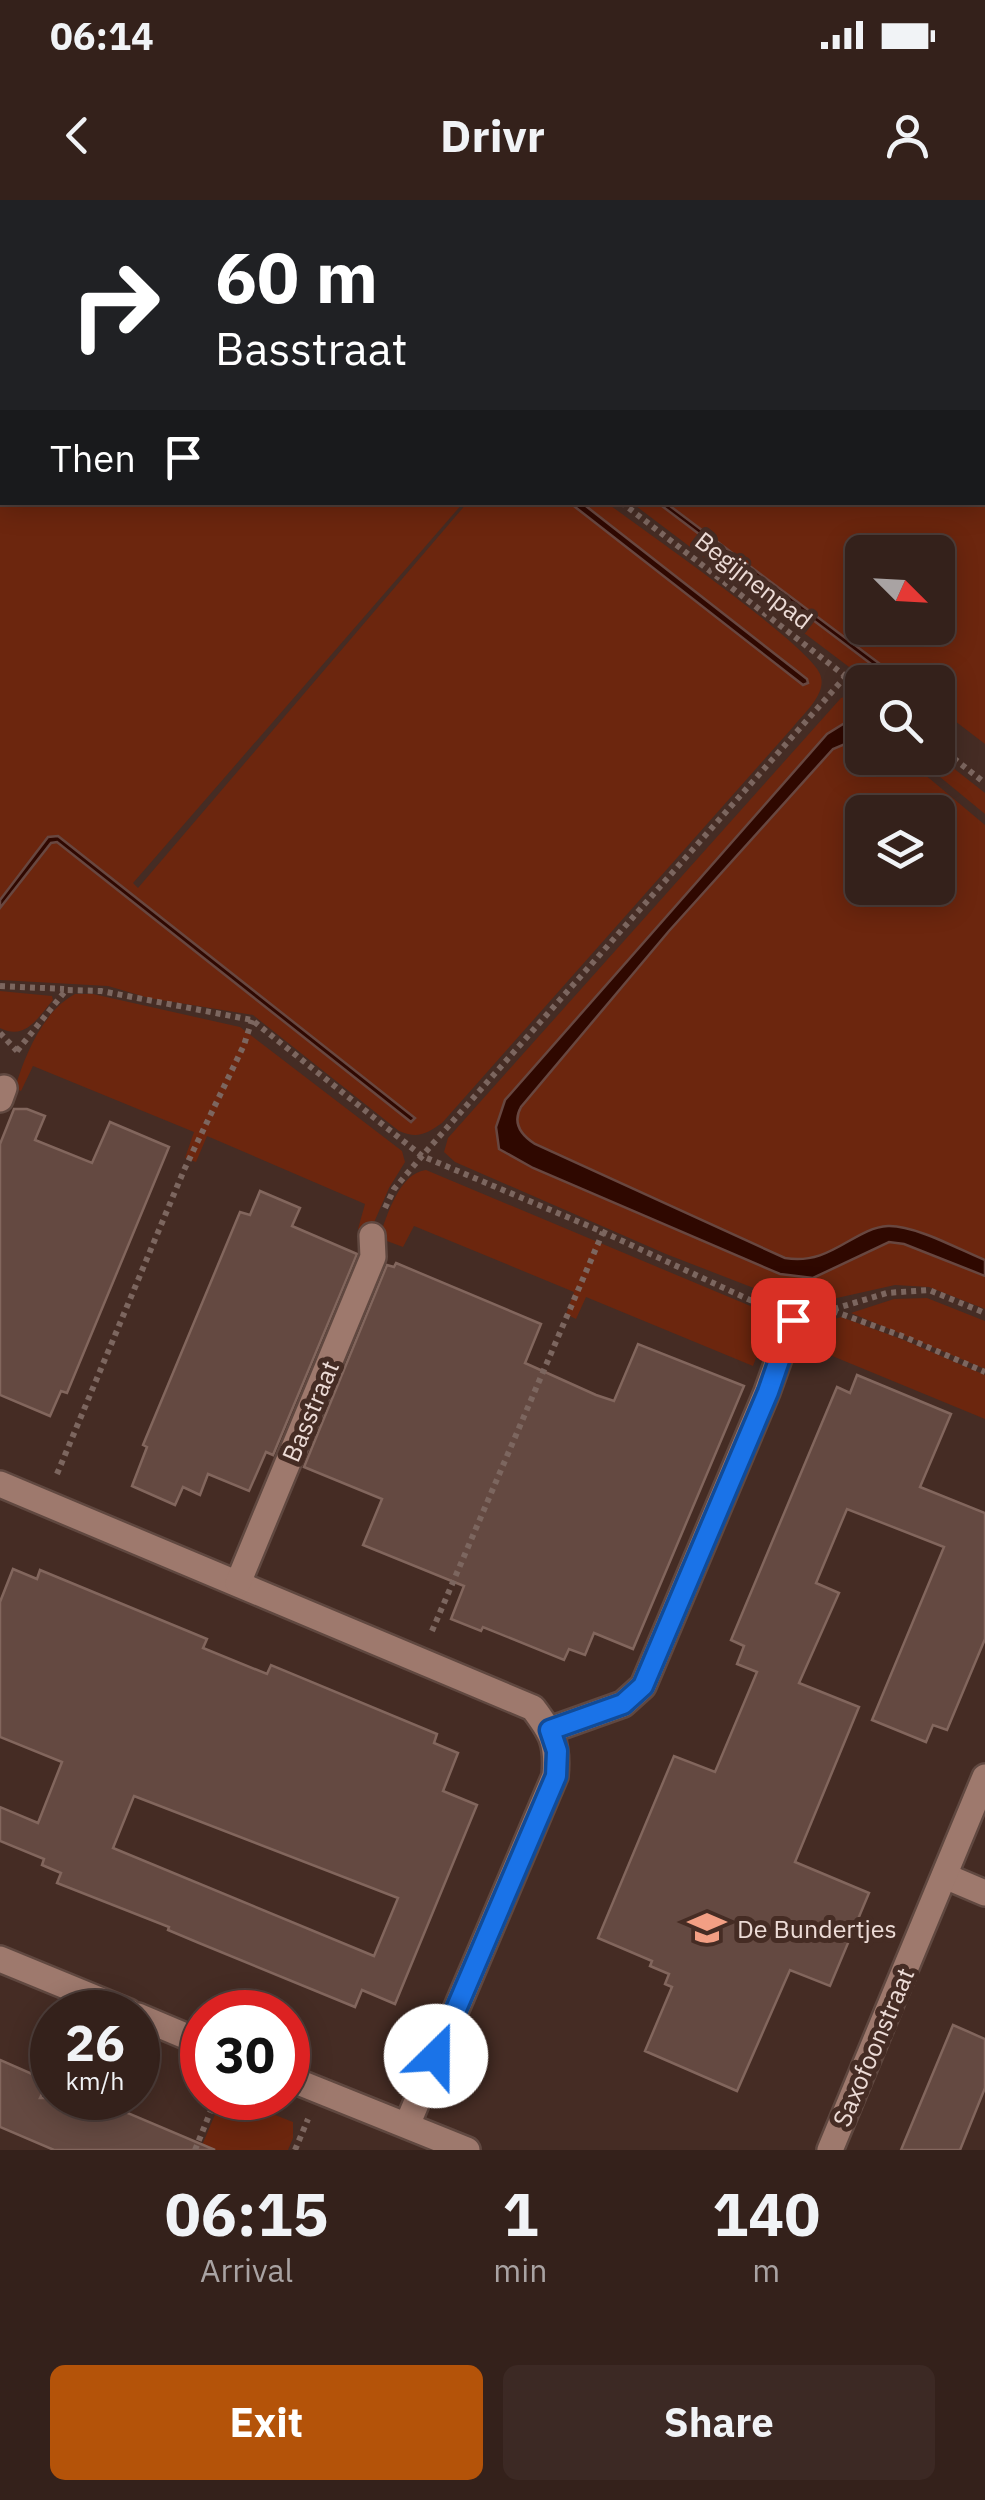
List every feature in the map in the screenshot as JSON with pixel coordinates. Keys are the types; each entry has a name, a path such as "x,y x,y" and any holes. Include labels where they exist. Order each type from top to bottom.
{"street":[{"name":"Basstraat","path":"238,1584 374,1257 372,1236"},
{"path":"550,1730 623,1704 643,1686 768,1392 793,1320"},
{"path":"0,1484 533,1708 550,1730 557,1751 556,1776 406,2125"},
{"name":"Saxofoonstraat","path":"830,2150 985,1777"},
{"path":"944,1876 985,1894"},
{"path":"0,1959 75,1990"},
{"path":"310,2087 467,2150"}],"path":[{"name":"Begijnenpad","path":"625,505 845,675"},
{"path":"372,1236 394,1190 422,1156 845,677"},
{"path":"955,759 985,783"},
{"path":"0,986 101,991 252,1020 422,1156 603,1232 793,1320 887,1293 930,1290 985,1313"},
{"path":"18,1051 66,990"},
{"path":"45,1502 184,1170 244,1045 252,1020"},
{"path":"420,1660 603,1232"},
{"path":"832,1310 985,1372"},
{"path":"195,2150 207,2120"}],"shaded area":[{"path":"0,505 461,505 133,883 138,888 465,505 573,505 803,685 808,683 585,505 610,505 787,638 809,659 822,681 808,709 442,1123 417,1135 399,1131 253,1015 149,998 108,986 0,980 0,908 51,843 57,841 412,1121 58,836 48,837 0,900"},
{"path":"573,505 585,505 807,679 808,683 803,685"},
{"path":"635,505 661,505 872,665 846,665"},
{"path":"661,505 669,505 845,638 845,644"},
{"path":"669,505 985,505 985,744 955,721 955,665 881,665 855,645 955,645 955,535 845,535 845,638"},
{"path":"846,645 855,645 881,665 872,665"},
{"path":"845,697 845,723 827,734 505,1100 496,1127 499,1149 533,1168 753,1262 829,1271 889,1242 904,1244 985,1276 985,1309 929,1287 895,1285 819,1302 782,1299 666,1254 455,1162 444,1152 448,1138"},
{"path":"845,723 845,744 833,749 669,931 521,1107 518,1123 522,1133 535,1144 785,1258 816,1257 875,1228 888,1226 924,1234 985,1260 985,1276 904,1244 889,1242 813,1278 780,1274 533,1168 499,1149 496,1127 505,1100 827,734"},
{"path":"845,744 845,775 925,775 949,795 845,795 845,905 955,905 955,800 985,825 985,1260 904,1228 873,1231 816,1256 785,1258 535,1144 522,1133 518,1123 521,1107 669,931 833,749"},
{"path":"955,769 985,793 985,814 938,775 955,775"},
{"path":"58,836 415,1118 411,1122 57,842 51,843 0,908 0,900 48,837"},
{"path":"0,991 52,996 53,1000 30,1026 9,1031 0,1028"},
{"path":"75,994 93,994 240,1027 402,1151 405,1162 369,1234 358,1229 365,1204 207,1136 196,1162 185,1158 194,1132 33,1066 21,1091 15,1088 30,1048 45,1023"},
{"path":"426,1170 760,1310 770,1321 770,1339 764,1337 753,1366 586,1297 576,1319 566,1314 574,1292 414,1226 403,1247 379,1238 401,1187"},
{"path":"927,1298 985,1321 985,1369 851,1313 894,1299"},
{"path":"841,1317 985,1375 985,1419 825,1353 821,1360 798,1351 816,1329"},
{"path":"213,2120 293,2122 288,2150 200,2150"}],"building":[{"path":"14,1109 45,1116 35,1140 92,1163 110,1122 169,1147 67,1393 61,1391 50,1416 0,1395 0,1144"},
{"path":"260,1191 300,1208 292,1226 357,1254 273,1455 266,1452 249,1491 208,1474 200,1495 183,1487 175,1505 132,1486 147,1447 143,1445 240,1212 250,1215"},
{"path":"396,1263 541,1324 525,1363 596,1395 614,1401 638,1344 744,1386 633,1649 594,1633 585,1655 569,1649 564,1660 483,1627 481,1631 451,1619 464,1586 363,1545 382,1499 304,1467 387,1265 394,1267"},
{"path":"857,1375 951,1414 920,1487 985,1513 985,1639 947,1730 933,1725 926,1742 872,1720 944,1547 847,1509 816,1583 839,1593 799,1683 859,1707 795,1862 869,1893 830,1986 790,1970 737,2091 645,2051 672,1987 665,1984 669,1974 650,1966 652,1961 598,1938 674,1756 715,1772 757,1672 737,1664 744,1646 731,1640 837,1387 850,1393"},
{"path":"13,1569 37,1579 40,1570 207,1639 203,1648 267,1674 271,1665 437,1734 434,1743 458,1753 443,1791 477,1805 395,2004 362,1990 355,2007 199,1943 168,1930 169,1927 57,1883 61,1873 42,1865 44,1859 0,1841 0,1807 38,1823 62,1762 0,1737 0,1602","holes":["134,1796 398,1898 374,1956 113,1848"]},
{"path":"953,2025 985,2039 985,2088 960,2150 901,2150"},
{"path":"0,2060 30,2073 30,2120 144,2120 215,2150 54,2150 0,2127"}],"place":[{"name":"De Bundertjes","path":"707,1928"}],"route":[{"path":"436,2056 556,1776 557,1751 550,1730 623,1704 643,1686 768,1392 793,1320"}]}
